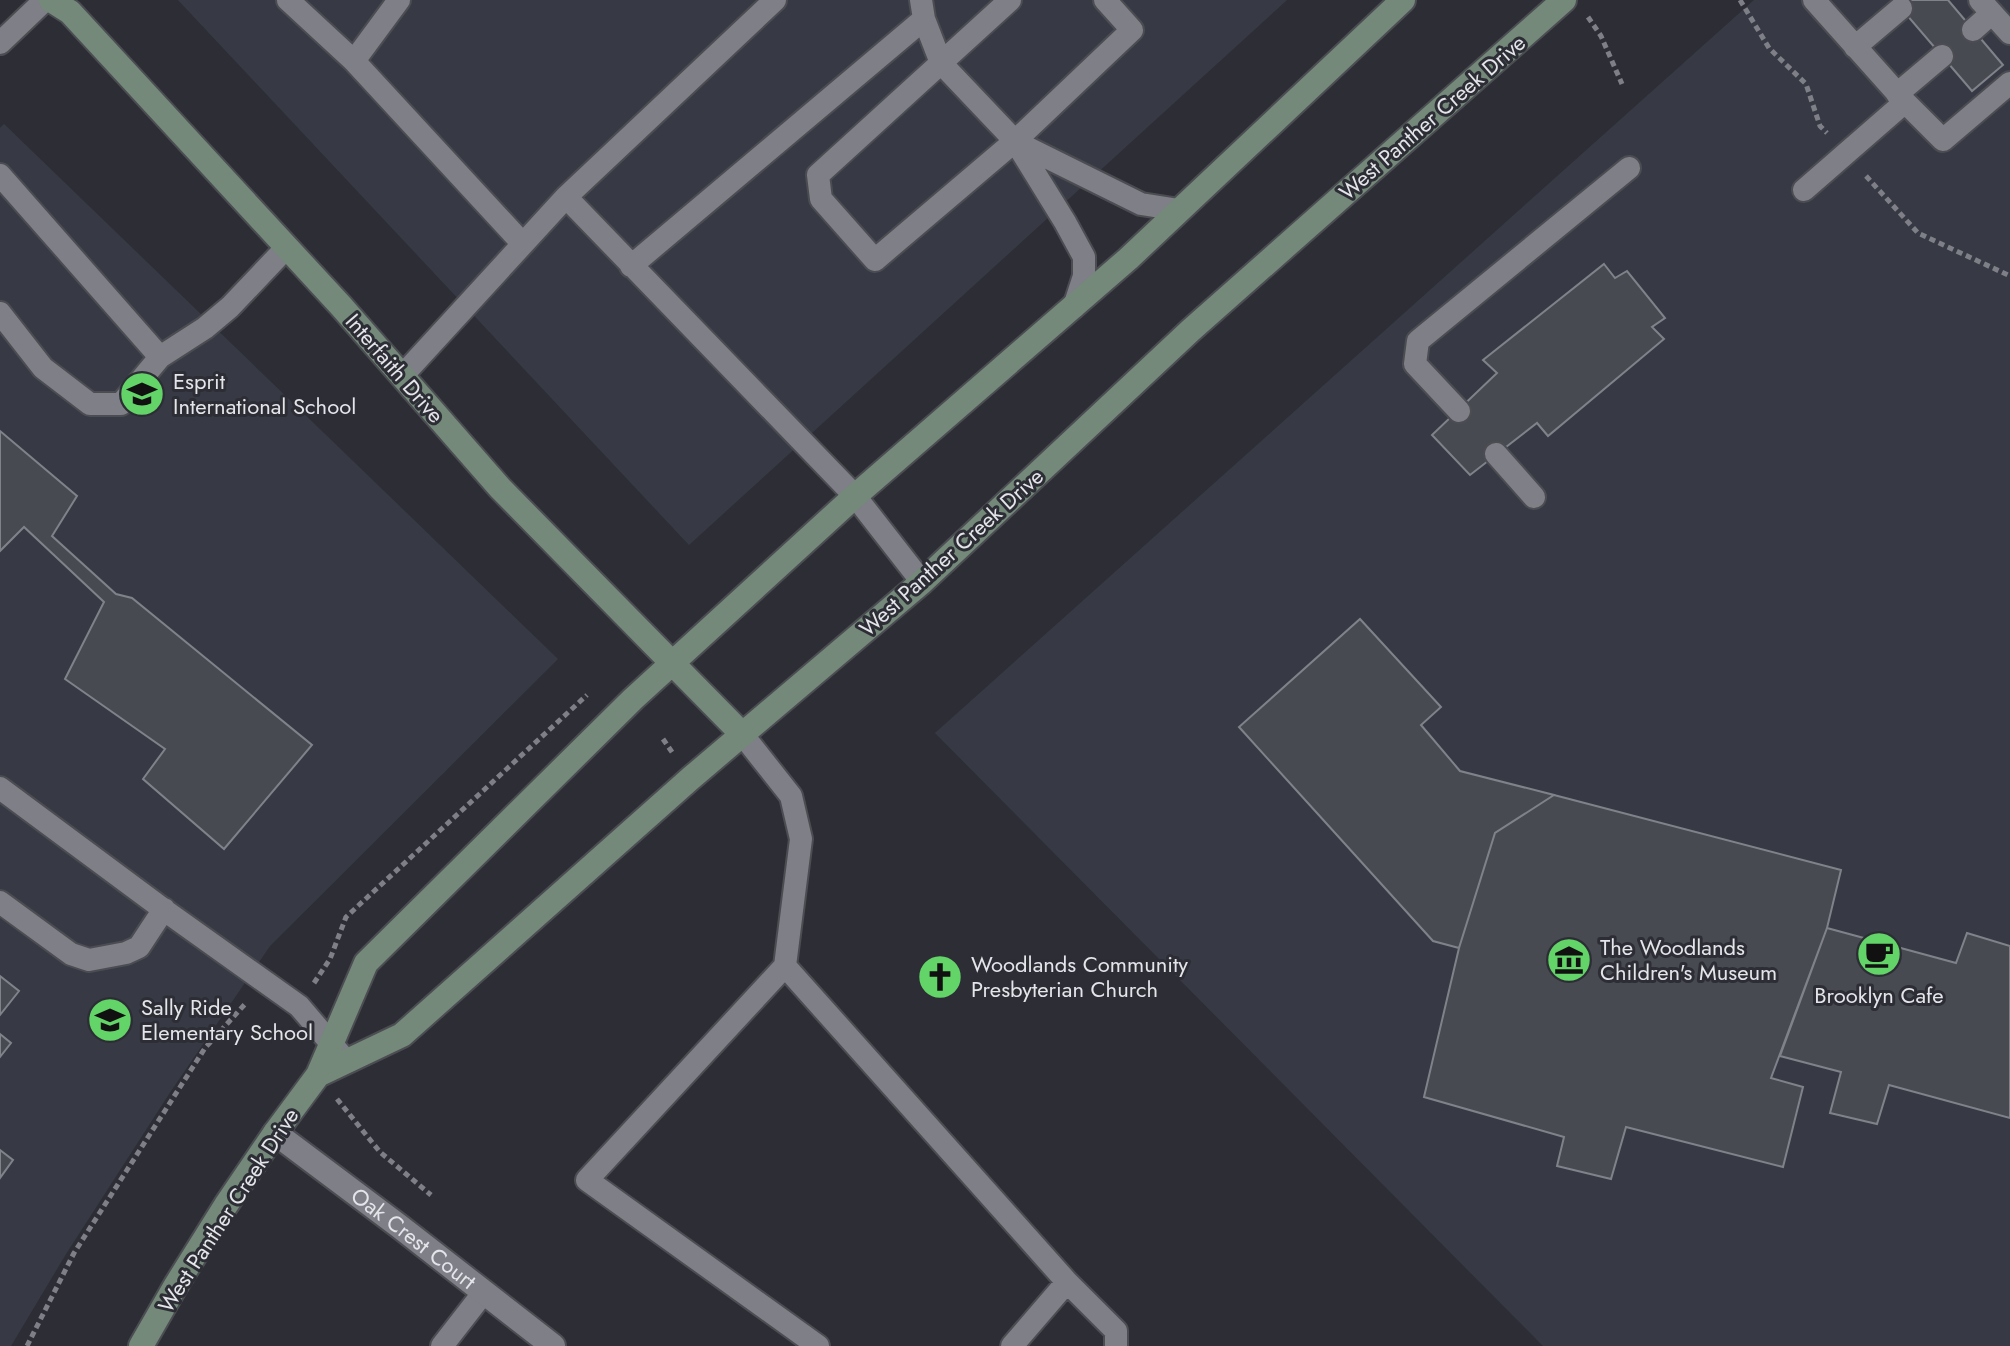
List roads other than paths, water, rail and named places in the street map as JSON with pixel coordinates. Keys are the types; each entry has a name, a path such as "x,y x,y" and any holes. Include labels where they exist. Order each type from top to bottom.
{"street":[{"path":"339,1054 366,963 633,699 855,496 1074,307 1403,0"},
{"name":"Interfaith Drive","path":"61,3 287,247 500,488 742,734"},
{"name":"West Panther Creek Drive","path":"141,1346 218,1218 275,1133 318,1075 339,1054 402,1035 742,734 922,582 1191,330 1574,6"},
{"name":"Oak Crest Court","path":"275,1133 553,1346"}],"lane":[{"path":"288,0 354,61 523,244"},
{"path":"354,61 399,0"},
{"path":"402,376 566,197 775,0"},
{"path":"1010,0 818,175 821,199 875,260 1015,141 1132,30 1105,0"},
{"path":"1814,0 1901,98 1943,140 2010,83"},
{"path":"0,43 61,3"},
{"path":"1973,30 1986,7 2010,33"},
{"path":"1855,47 1901,8"},
{"path":"631,266 922,9 941,63 1015,141 1084,257 1084,276 1074,307"},
{"path":"1804,190 1942,56"},
{"path":"1015,141 1141,204 1179,210"},
{"path":"1459,411 1415,364 1418,341 1629,168"},
{"path":"0,175 160,357"},
{"path":"566,197 855,496 922,582"},
{"path":"0,313 43,368 90,404 121,404 160,357 205,328 230,307 287,247"},
{"path":"1496,454 1534,497"},
{"path":"742,734 791,796 801,839 785,966 587,1180 818,1346"},
{"path":"0,788 299,1006 339,1054"},
{"path":"0,902 71,954 89,960 126,953 139,947 164,909"},
{"path":"785,966 1067,1282 1116,1331 1116,1346"},
{"path":"1012,1346 1067,1282"},
{"path":"442,1346 484,1292"}],"place":[{"name":"Esprit International School","path":"142,394"},
{"name":"Brooklyn Cafe","path":"1879,954"},
{"name":"The Woodlands Children's Museum","path":"1569,960"},
{"name":"Woodlands Community Presbyterian Church","path":"940,977"},
{"name":"Sally Ride Elementary School","path":"110,1020"}]}
